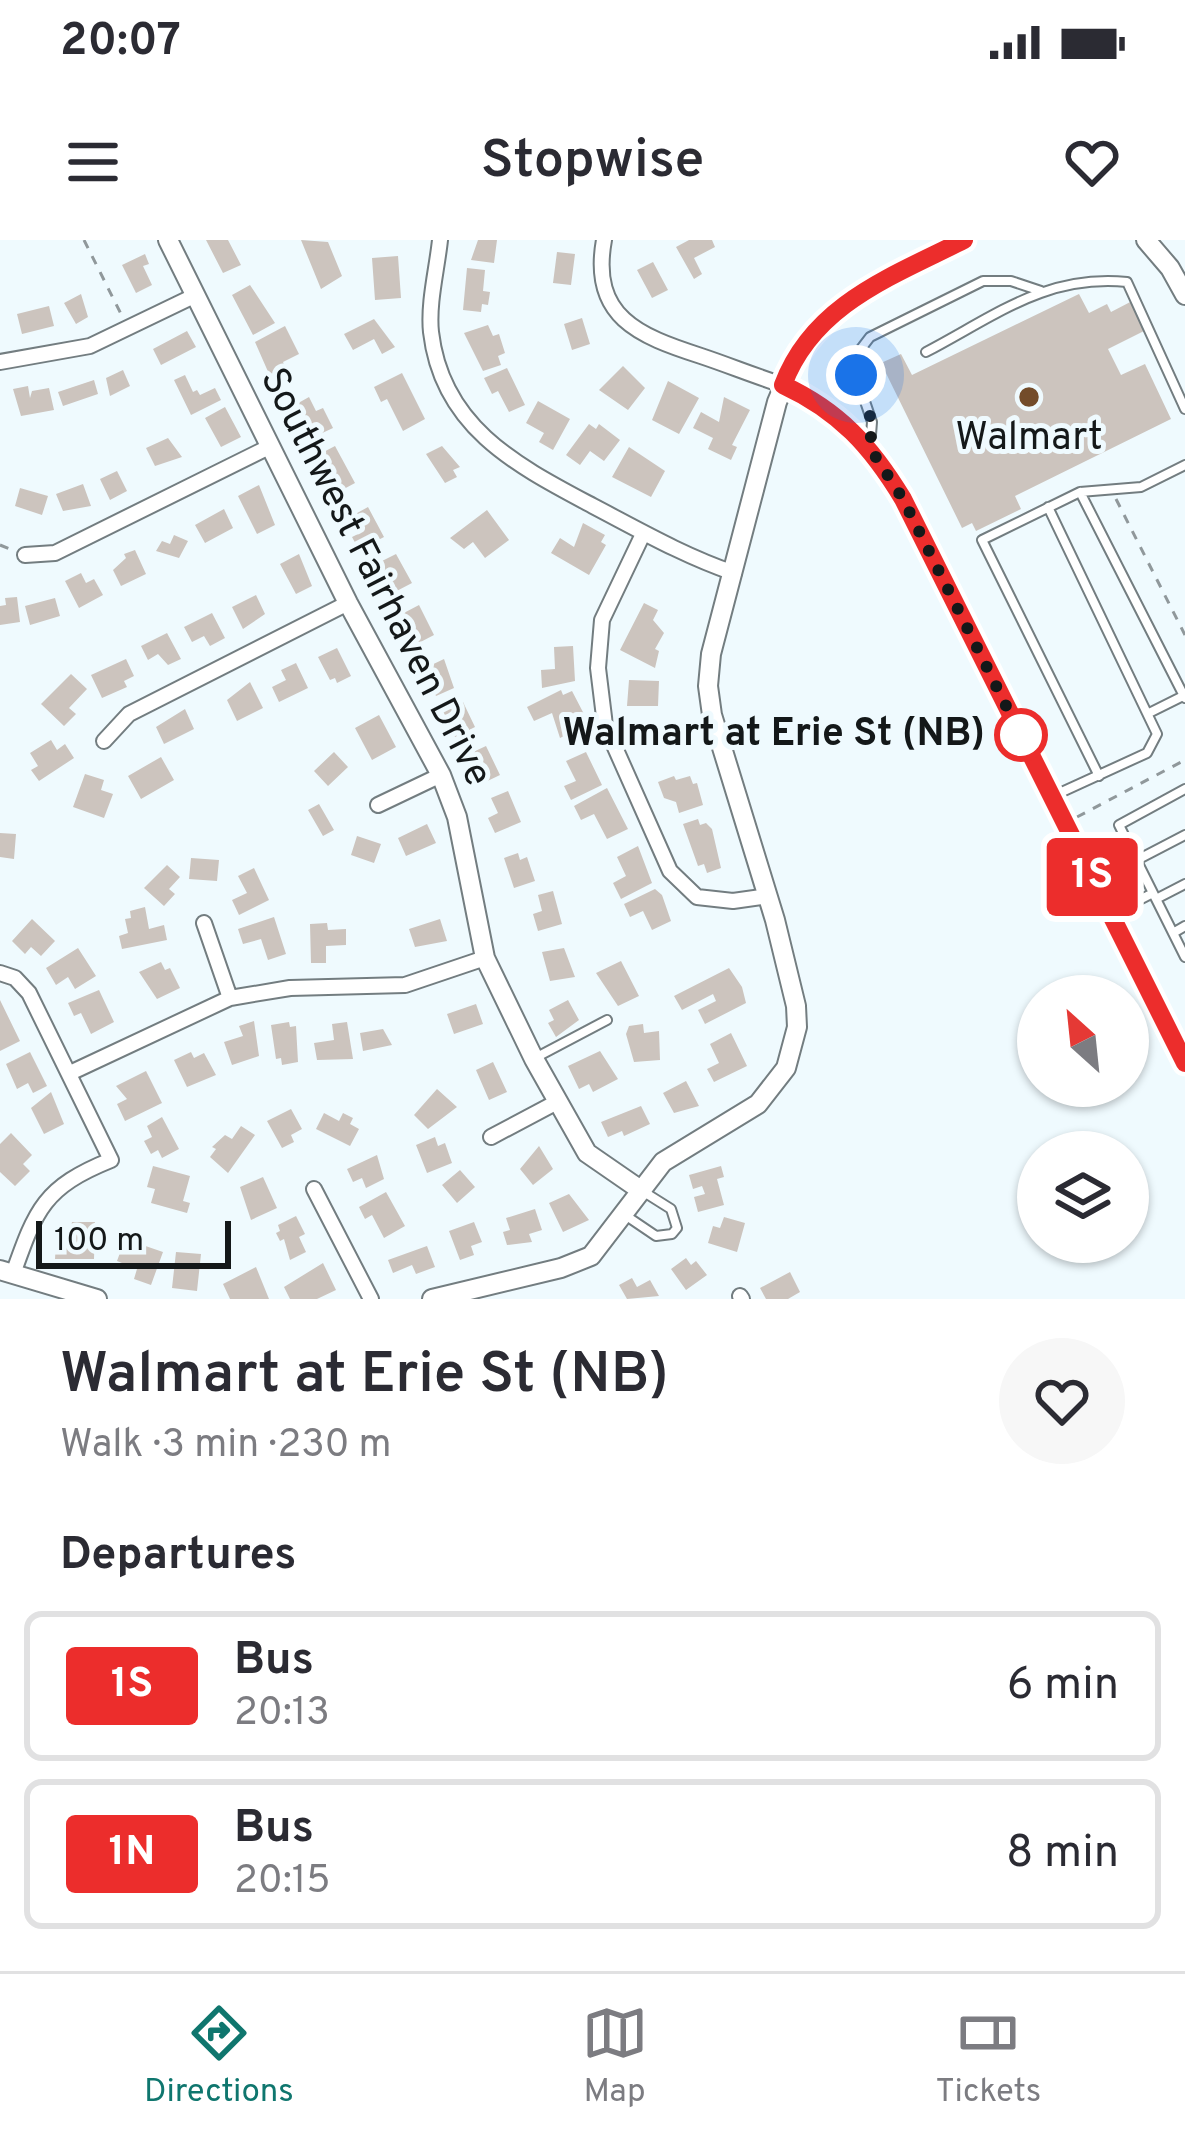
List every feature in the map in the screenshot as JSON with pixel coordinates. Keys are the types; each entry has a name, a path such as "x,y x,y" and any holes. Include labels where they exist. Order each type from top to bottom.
{"street":[{"name":"Southwest Fairhaven Drive","path":"168,240 348,603 441,775 458,817 485,958 534,1059 586,1153 642,1192"},
{"path":"440,240 431,329 439,362 466,416 518,467 643,534 734,573"},
{"path":"432,1299 591,1256 663,1162 758,1105 786,1068 797,1027 796,1006 709,701 711,654 783,385 809,336 846,302 964,240"},
{"path":"1146,240 1185,295"},
{"path":"606,242 600,278 626,324 655,342 783,385 827,407 870,448 903,499 1184,1059"},
{"path":"0,362 90,346 196,295"},
{"path":"25,555 55,553 271,446"},
{"path":"643,534 602,620 598,668 605,725 670,871 698,897 733,901 768,896"},
{"path":"104,741 129,714 348,603"},
{"path":"378,805 441,775"},
{"path":"204,923 230,998"},
{"path":"70,1073 230,998 290,988 405,985 485,958"},
{"path":"0,973 15,978 28,993 111,1160 64,1181 43,1202 7,1272 98,1299"},
{"path":"491,1137 556,1102"},
{"path":"314,1189 371,1299"}],"lane":[{"path":"926,352 1042,291 1089,278 1127,282 1185,409"},
{"path":"870,448 872,422 856,375 857,354 870,337 983,280 1011,281 1042,291"},
{"path":"1099,776 982,540 1080,492 1141,487 1185,465"},
{"path":"1080,492 1184,697 1149,713"},
{"path":"1048,507 1156,734 1154,746 1052,796"},
{"path":"1185,789 1119,825 1185,957"},
{"path":"1137,860 1185,835"},
{"path":"1111,914 1185,884"},
{"path":"1173,932 1185,926"},
{"path":"534,1059 608,1020"},
{"path":"625,1215 656,1236 677,1228 671,1209 642,1192"}],"path":[{"path":"84,240 128,328"},
{"path":"1110,488 1185,635"},
{"path":"1065,823 1185,760"}],"building":[{"path":"206,240 228,240 241,265 223,273"},
{"path":"301,240 328,242 342,276 321,289"},
{"path":"478,240 497,240 494,263 471,260"},
{"path":"689,240 712,240 715,247 694,258 702,274 694,279 676,247"},
{"path":"557,252 575,254 571,285 553,283"},
{"path":"145,254 149,264 143,266 152,285 136,293 122,265"},
{"path":"398,256 401,298 375,300 372,258"},
{"path":"653,262 668,290 652,298 637,270"},
{"path":"467,268 485,270 483,291 490,292 481,312 463,310"},
{"path":"250,285 275,323 253,335 232,295"},
{"path":"81,294 88,317 76,324 64,303"},
{"name":"Walmart","path":"1079,294 1089,313 1107,304 1111,312 1136,299 1150,328 1108,349 1121,375 1145,364 1171,419 1015,496 1021,509 976,531 972,523 962,528 881,363 901,354 912,375"},
{"path":"49,306 54,326 22,334 17,314"},
{"path":"582,318 590,344 572,350 564,324"},
{"path":"374,319 395,347 382,354 374,339 353,350 344,334"},
{"path":"488,325 493,336 499,334 505,353 498,356 501,365 483,371 464,333"},
{"path":"285,326 299,354 283,362 289,375 273,383 255,342"},
{"path":"187,331 196,347 161,365 153,349"},
{"path":"623,366 645,388 628,410 599,390"},
{"path":"507,368 525,405 509,412 484,378"},
{"path":"123,370 130,386 110,396 106,378"},
{"path":"402,373 425,419 403,431 387,399 381,402 374,387"},
{"path":"185,375 193,392 200,395 215,388 221,400 191,415 174,380"},
{"path":"94,380 98,394 63,406 58,392"},
{"path":"668,381 699,398 679,434 652,420"},
{"path":"28,386 30,398 32,391 49,388 54,410 21,416 13,389"},
{"path":"309,397 316,411 323,408 333,428 303,442 293,406"},
{"path":"724,397 750,410 732,445 737,447 731,460 708,449 713,438 693,428 701,412 719,422"},
{"path":"538,401 570,419 553,450 539,442 544,433 526,423"},
{"path":"225,407 241,437 221,447 205,418"},
{"path":"589,424 596,429 599,424 620,440 604,461 590,451 580,465 566,455"},
{"path":"168,438 182,457 155,466 146,448"},
{"path":"335,446 355,483 329,497 320,480 327,477 316,456"},
{"path":"442,446 460,467 453,470 457,477 445,483 426,454"},
{"path":"629,447 665,471 651,497 612,477"},
{"path":"117,471 127,491 110,500 100,479"},
{"path":"83,484 91,506 63,511 56,494"},
{"path":"259,485 275,525 257,534 238,496"},
{"path":"20,488 48,496 42,515 15,506"},
{"path":"368,507 384,537 359,550 350,517"},
{"path":"224,509 233,528 205,543 195,525"},
{"path":"487,510 509,540 485,558 473,542 464,549 450,538"},
{"path":"583,523 605,535 601,542 606,545 589,575 551,553 560,538 574,547"},
{"path":"174,535 188,541 179,558 156,551 162,541 170,544"},
{"path":"135,550 146,574 121,586 113,570 126,558 124,554"},
{"path":"299,554 312,586 296,594 280,564"},
{"path":"396,554 412,583 389,595 384,586 376,585 386,579 378,563"},
{"path":"81,573 86,583 94,579 103,595 79,608 65,581"},
{"path":"256,595 265,614 243,629 232,607"},
{"path":"17,597 20,622 0,625 0,606 6,605 5,598"},
{"path":"55,598 60,616 30,625 25,606"},
{"path":"644,603 658,610 653,620 664,633 655,649 659,651 655,668 620,650"},
{"path":"419,605 434,635 407,649 400,634 407,630 400,615"},
{"path":"212,613 225,638 210,646 204,636 192,642 184,627"},
{"path":"167,633 181,659 168,665 158,654 148,660 141,646"},
{"path":"573,646 575,681 542,688 541,670 555,669 554,647"},
{"path":"337,648 351,676 337,683 335,678 330,680 318,657"},
{"path":"126,659 134,676 124,681 127,687 102,698 91,675"},
{"path":"444,659 454,688 436,696 423,669"},
{"path":"296,663 308,688 279,702 272,687 286,680 281,670"},
{"path":"71,674 87,689 69,708 76,714 64,726 41,704"},
{"path":"629,680 659,681 658,706 627,706"},
{"path":"250,682 263,708 237,721 227,700"},
{"path":"561,690 563,695 572,691 585,716 580,718 584,726 560,738 552,713 534,721 527,707"},
{"path":"463,702 475,727 455,737 443,711"},
{"path":"185,709 194,729 164,744 156,727"},
{"path":"379,715 396,747 372,760 355,728"},
{"path":"51,740 57,750 65,744 74,758 39,781 31,770 38,766 30,753"},
{"path":"486,746 500,775 475,787 469,773 478,769 471,753"},
{"path":"334,752 348,767 328,786 314,771"},
{"path":"586,752 602,785 571,800 564,786 576,781 566,761"},
{"path":"161,757 174,780 141,799 128,776"},
{"path":"85,774 104,780 101,790 113,794 104,818 73,807"},
{"path":"674,776 676,780 690,776 697,783 703,805 679,813 676,802 664,798 658,782"},
{"path":"607,788 628,829 607,839 594,814 581,820 574,806"},
{"path":"508,791 521,822 495,833 488,818 498,813 491,798"},
{"path":"319,804 334,830 323,836 308,810"},
{"path":"698,819 700,825 706,823 712,829 721,868 707,873 704,864 698,866 683,824"},
{"path":"427,824 436,843 406,856 398,838"},
{"path":"0,833 16,834 14,859 0,857"},
{"path":"357,836 381,844 374,863 351,855"},
{"path":"638,846 652,883 621,899 613,883 626,876 617,857"},
{"path":"518,853 520,860 527,857 535,881 514,888 504,858"},
{"path":"191,858 219,860 217,881 189,879"},
{"path":"167,865 180,877 169,889 175,894 164,906 144,888"},
{"path":"254,868 269,900 239,915 232,900 247,893 238,876"},
{"path":"655,889 671,921 652,930 643,911 630,917 624,904"},
{"path":"553,891 562,924 538,931 533,914 542,911 538,895"},
{"path":"145,907 149,929 164,925 167,940 122,949 119,936 128,933 125,919 131,918 130,911"},
{"path":"274,917 286,954 268,960 261,939 243,944 238,929"},
{"path":"32,919 55,941 41,956 31,947 25,954 12,941"},
{"path":"440,919 447,941 415,947 409,929"},
{"path":"327,923 328,930 346,929 346,945 326,946 326,963 311,963 310,924"},
{"path":"78,948 96,976 75,989 68,977 56,985 46,968"},
{"path":"564,948 575,977 550,981 542,952"},
{"path":"621,961 639,996 618,1006 596,973"},
{"path":"161,962 165,970 170,968 180,988 157,999 139,972"},
{"path":"729,968 746,1003 705,1024 698,1010 716,1001 713,994 682,1010 674,996"},
{"path":"99,990 114,1022 91,1034 81,1013 74,1016 68,1003"},
{"path":"0,1000 20,1041 0,1051"},
{"path":"568,1000 579,1020 556,1037 548,1023 554,1020 549,1010"},
{"path":"476,1004 483,1024 454,1034 447,1014"},
{"path":"254,1021 259,1056 232,1065 224,1042 243,1036 239,1026"},
{"path":"289,1022 290,1027 296,1026 298,1062 282,1065 281,1058 276,1059 271,1025"},
{"path":"347,1022 353,1059 317,1060 314,1043 334,1040 332,1024"},
{"path":"643,1024 644,1033 659,1031 660,1060 634,1062 626,1034 629,1026"},
{"path":"383,1029 392,1045 363,1051 360,1033"},
{"path":"731,1033 747,1066 714,1082 707,1069 719,1063 710,1044"},
{"path":"600,1051 618,1079 593,1092 589,1084 579,1089 568,1066"},
{"path":"30,1052 47,1086 33,1093 28,1083 17,1089 6,1064"},
{"path":"191,1052 194,1058 204,1053 216,1075 187,1087 174,1060"},
{"path":"493,1062 507,1092 489,1100 476,1070"},
{"path":"146,1071 162,1103 125,1121 117,1104 127,1099 116,1086"},
{"path":"686,1081 699,1106 674,1113 663,1093"},
{"path":"437,1089 457,1107 428,1129 414,1115"},
{"path":"51,1092 64,1124 44,1134 31,1108"},
{"path":"641,1106 650,1124 624,1136 622,1131 608,1137 601,1122"},
{"path":"291,1109 302,1129 291,1135 294,1142 282,1148 267,1121"},
{"path":"324,1113 339,1121 343,1113 353,1118 350,1124 359,1129 350,1146 316,1129"},
{"path":"162,1117 179,1149 162,1158 158,1150 151,1154 144,1141 152,1137 147,1126"},
{"path":"241,1126 255,1135 228,1173 210,1157 216,1149 212,1147 225,1135 232,1139"},
{"path":"11,1133 32,1155 23,1164 30,1171 15,1186 0,1172 0,1144"},
{"path":"435,1137 438,1146 445,1143 452,1163 427,1173 416,1145"},
{"path":"539,1146 553,1169 533,1185 520,1169"},
{"path":"377,1155 384,1179 366,1188 362,1178 353,1182 347,1169"},
{"path":"153,1166 190,1176 183,1201 190,1203 187,1213 151,1203 155,1189 147,1187"},
{"path":"721,1166 724,1177 717,1179 724,1205 698,1212 694,1197 705,1194 702,1186 693,1189 689,1175"},
{"path":"460,1170 475,1187 457,1203 442,1185"},
{"path":"263,1177 277,1208 251,1220 240,1187"},
{"path":"386,1192 405,1226 384,1238 372,1215 365,1219 359,1207"},
{"path":"569,1194 589,1220 563,1232 549,1203"},
{"path":"535,1209 542,1230 529,1234 532,1242 507,1245 506,1218"},
{"path":"296,1216 305,1234 299,1237 306,1252 290,1260 284,1239 280,1241 276,1233 278,1225"},
{"path":"724,1217 745,1223 737,1252 708,1243 713,1226 720,1228"},
{"path":"72,1222 95,1222 94,1259 55,1259 56,1242 68,1242"},
{"path":"474,1222 482,1242 471,1246 474,1255 460,1260 449,1231"},
{"path":"125,1239 163,1252 151,1285 134,1279 137,1269 117,1261"},
{"path":"427,1246 435,1267 416,1274 412,1265 393,1273 388,1260"},
{"path":"176,1252 201,1254 197,1291 172,1288"},
{"path":"686,1258 691,1265 696,1261 707,1275 686,1290 671,1269"},
{"path":"323,1263 336,1290 317,1299 290,1299 284,1287"},
{"path":"256,1267 269,1299 230,1299 223,1284"},
{"path":"790,1272 800,1292 788,1299 766,1299 760,1288"},
{"path":"632,1278 637,1287 650,1280 659,1296 627,1299 619,1285"}],"bus line":[{"name":"1S","path":"964,240 846,302 809,336 783,385 827,407 857,433 903,499 1185,1063"}],"place":[{"name":"Walmart","path":"1029,397"},
{"name":"Walmart at Erie St (NB)","path":"1021,735"}],"route":[{"path":"856,375 872,422 870,448 903,499 1030,754 1021,735"}]}
